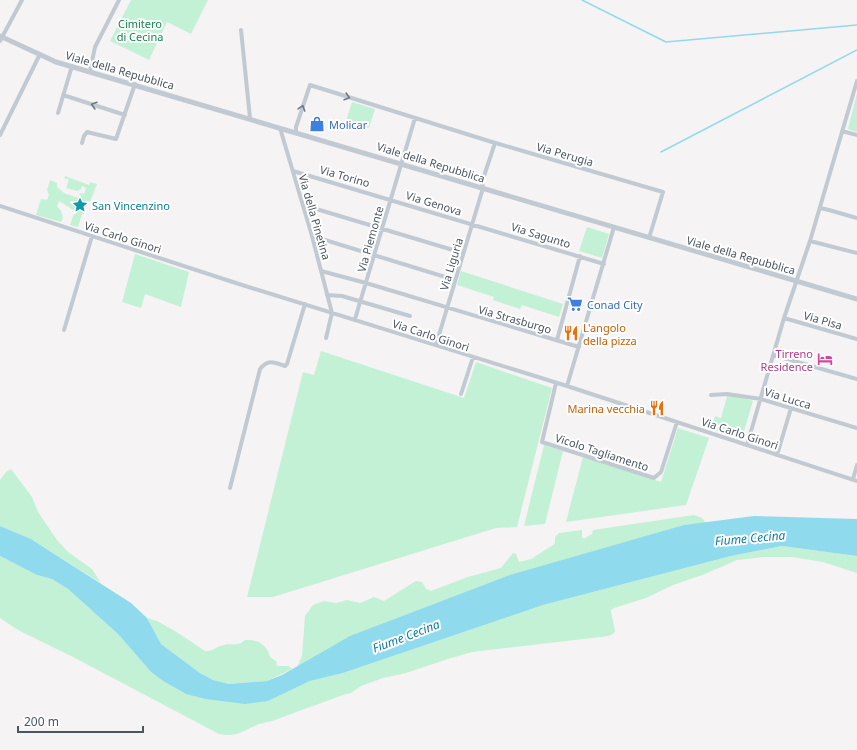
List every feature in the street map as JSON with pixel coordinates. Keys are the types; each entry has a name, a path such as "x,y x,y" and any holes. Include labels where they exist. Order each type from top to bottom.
{"street":[{"path":"1,38 22,0"},
{"path":"90,71 95,47 119,0"},
{"path":"241,30 250,118"},
{"name":"Viale della Repubblica","path":"1,38 56,62 250,118 857,299"},
{"path":"0,134 40,54"},
{"path":"58,113 72,66"},
{"path":"746,445 784,318 810,241 857,81"},
{"path":"82,143 87,132 116,139 135,84"},
{"name":"Via Perugia","path":"296,132 296,127 310,85 495,143 663,192 649,238"},
{"path":"63,95 125,115"},
{"name":"Via Piemonte","path":"354,319 361,301 415,118"},
{"name":"Via della Pinetina","path":"280,127 312,236 332,313"},
{"path":"842,131 857,136"},
{"name":"Via Liguria","path":"436,345 483,188 482,182 495,143"},
{"name":"Via Torino","path":"293,171 391,199"},
{"name":"Via Genova","path":"391,199 472,224"},
{"path":"303,205 464,253"},
{"name":"Via Carlo Ginori","path":"0,206 473,358 567,386 855,480"},
{"path":"820,208 857,218"},
{"name":"Via Sagunto","path":"472,224 604,264"},
{"path":"567,386 614,227"},
{"path":"64,330 92,236"},
{"path":"312,236 455,280"},
{"path":"810,241 857,254"},
{"path":"557,340 580,256"},
{"name":"Via Strasburgo","path":"321,270 579,347"},
{"path":"328,295 342,296 410,316"},
{"path":"230,488 260,369 264,364 273,361 285,366 287,364 305,304"},
{"path":"326,338 332,313"},
{"name":"Via Pisa","path":"784,318 857,339"},
{"path":"773,355 857,379"},
{"path":"461,394 473,358"},
{"name":"Vicolo Tagliamento","path":"556,383 542,442 654,478 661,472 677,422"},
{"name":"Via Lucca","path":"711,395 727,394 761,398 857,428"},
{"path":"777,455 791,408"},
{"path":"855,480 857,465"}],"green space":[{"name":"Cimitero di Cecina","path":"131,0 208,0 191,34 167,22 149,60 110,41"},
{"path":"857,93 857,132 848,129"},
{"path":"352,102 375,109 369,128 346,121"},
{"path":"65,176 89,185 90,182 97,184 90,202 84,201 82,208 86,210 84,214 82,214 78,227 70,225 75,211 59,201 57,206 61,211 63,218 61,222 36,215 41,199 47,200 49,195 47,190 50,180 57,183 57,187 64,193 78,198 80,193 84,194 86,188 82,186 81,189 77,191 66,188 69,180 64,178"},
{"path":"587,227 609,234 602,258 579,251"},
{"path":"135,254 189,272 181,307 145,294 141,308 122,302"},
{"path":"461,271 563,304 559,317 522,305 520,309 493,300 494,297 457,285"},
{"path":"321,351 464,398 476,362 552,388 517,527 496,528 273,597 247,597 303,372 314,375"},
{"path":"728,393 753,401 742,438 711,429 715,416 721,418"},
{"path":"678,428 709,438 686,505 566,522 583,457 661,482"},
{"path":"544,445 563,451 545,524 524,526"},
{"path":"11,469 32,497 38,512 57,540 68,552 92,569 101,583 31,539 0,526 0,480 6,472"},
{"path":"694,515 702,518 706,523 684,525 297,667 302,656 305,616 313,605 324,601 336,603 347,600 360,603 374,597 384,601 416,581 422,582 426,589 431,591 468,577 501,568 513,553 516,554 519,562 531,559 553,545 555,543 555,537 559,533 582,530 582,538 585,538 592,534 593,530"},
{"path":"782,546 857,556 857,573 823,562 792,557 764,557 737,560 705,574 673,585 646,598 614,608 611,612 615,631 609,636 472,652 406,673 383,678 361,686 351,693 272,721 259,724 240,733 230,735 219,734 75,658 18,630 0,618 0,556 37,575 52,579 68,589 118,634 151,672 163,681 186,694 268,701 310,681 343,673 543,605 731,556"},
{"path":"147,618 157,621 175,631 205,651 210,651 219,646 238,644 245,640 258,642 267,649 270,657 277,662 276,664 278,666 289,666 292,669 267,681 229,684 213,680 200,673 161,644"}],"water":[{"name":"Fiume Cecina","path":"754,516 857,519 857,556 782,546 731,556 543,605 343,673 310,681 268,701 245,704 206,699 186,694 163,681 151,672 118,634 68,589 52,579 37,575 0,556 0,526 31,539 131,603 147,618 161,644 200,673 213,680 229,684 267,681 282,675 350,636 510,575 684,525"}],"waterway":[{"path":"582,0 666,42 857,25"},
{"path":"661,152 857,50"}],"place":[{"name":"Molicar","path":"317,124"},
{"name":"San Vincenzino","path":"80,205"},
{"name":"Conad City","path":"575,304"},
{"name":"L'angolo della pizza","path":"571,333"},
{"name":"Tirreno Residence","path":"825,359"},
{"name":"Marina vecchia","path":"657,408"}]}
